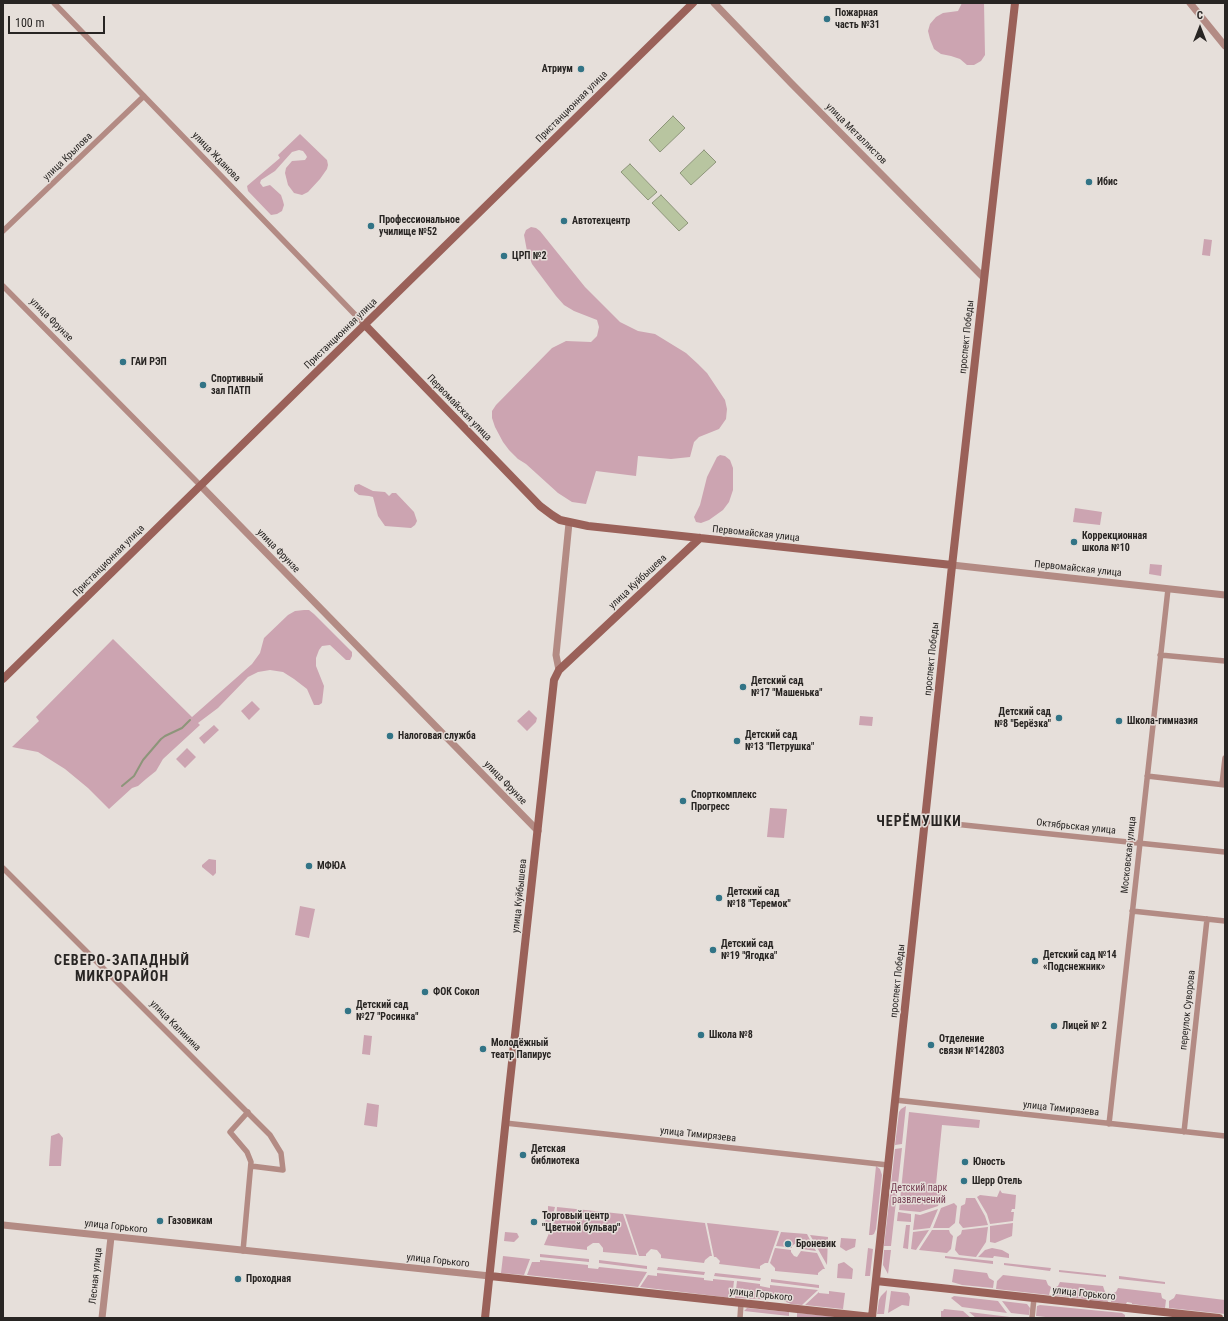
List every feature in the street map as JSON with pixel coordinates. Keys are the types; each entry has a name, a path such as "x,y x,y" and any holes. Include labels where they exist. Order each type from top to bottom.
{"main road":[{"name":"Пристанционная улица","path":"3,679 693,3"},
{"name":"проспект Победы","path":"872,1317 876,1281 877,1239 888,1165 952,565 1015,3"},
{"name":"Первомайская улица","path":"365,325 540,506 552,515 569,522 588,526 952,565"},
{"name":"улица Куйбышева","path":"485,1318 553,685 559,670 700,538"},
{"name":"улица Горького","path":"490,1276 872,1317"},
{"name":"улица Горького","path":"876,1281 1219,1318"}],"street":[{"name":"улица Жданова","path":"54,3 365,325"},
{"name":"улица Металлистов","path":"714,3 984,278"},
{"path":"1190,3 1225,46"},
{"name":"улица Крылова","path":"3,231 144,96"},
{"name":"улица Фрунзе","path":"3,286 538,831"},
{"path":"559,670 556,655 569,522"},
{"name":"Первомайская улица","path":"952,565 1225,595"},
{"name":"Московская улица","path":"1109,1124 1168,589"},
{"path":"1160,655 1225,661"},
{"path":"1147,776 1224,784 1225,758"},
{"name":"Октябрьская улица","path":"925,821 1225,852"},
{"name":"улица Калинина","path":"3,868 265,1129 275,1141 281,1154 283,1170 251,1166"},
{"path":"1132,911 1225,921"},
{"name":"переулок Суворова","path":"1184,1132 1207,919"},
{"name":"улица Тимирязева","path":"895,1100 1225,1136"},
{"path":"243,1251 251,1166 247,1152 230,1132 248,1112"},
{"name":"улица Тимирязева","path":"506,1123 888,1165"},
{"name":"улица Горького","path":"3,1225 490,1276"},
{"name":"Лесная улица","path":"102,1318 111,1237"},
{"path":"1032,1318 1034,1298"},
{"path":"740,1318 741,1303"}],"green space":[{"path":"962,3 984,3 985,55 981,61 974,65 967,65 960,59 941,54 934,49 928,31 930,24 936,17 943,13 958,11"},
{"path":"300,134 327,160 327,169 308,192 302,195 294,193 288,185 285,173 286,168 292,161 305,160 307,157 303,151 299,150 292,152 275,171 261,180 260,183 263,187 270,185 281,195 284,205 282,211 271,215 248,191 247,186 280,158 278,155"},
{"path":"531,227 540,231 585,287 620,322 638,331 655,334 686,353 698,364 707,373 725,400 727,409 726,419 719,429 699,437 694,442 690,457 671,459 638,456 636,476 596,471 586,504 572,502 558,493 526,464 518,459 503,442 492,418 492,411 496,405 552,348 566,341 591,342 597,336 599,327 597,320 574,311 564,305 532,264 527,251 524,235 526,230"},
{"path":"1204,239 1212,240 1210,256 1202,255"},
{"path":"720,455 725,456 730,460 733,468 733,490 729,502 723,510 709,520 701,523 696,522 694,517 700,505 707,477 717,457"},
{"path":"359,484 373,491 385,492 389,496 392,493 396,493 414,512 417,521 415,525 411,528 385,526 378,516 373,497 359,495 354,491 355,485"},
{"path":"1075,508 1102,512 1100,525 1073,522"},
{"path":"1150,564 1162,565 1161,576 1149,574"},
{"path":"309,610 314,614 352,652 350,660 346,660 330,645 322,646 319,650 316,658 316,666 324,686 322,703 319,705 314,705 307,689 283,672 270,670 258,672 248,677 218,708 198,723 200,725 163,759 156,771 138,786 132,788 109,809 88,788 65,769 38,752 12,747 39,721 36,717 113,639 192,717 252,664 260,653 264,638 288,615 295,611"},
{"path":"252,701 260,709 249,720 241,711"},
{"path":"529,710 537,718 536,722 527,731 517,721"},
{"path":"860,716 873,717 872,726 859,725"},
{"path":"214,725 219,730 204,744 199,738"},
{"path":"187,748 196,757 185,768 176,759"},
{"path":"770,808 787,809 784,838 767,837"},
{"path":"209,859 216,860 216,873 213,876 202,867 202,865"},
{"path":"300,906 315,909 309,938 295,935"},
{"path":"364,1035 372,1036 370,1055 362,1054"},
{"path":"367,1103 379,1105 377,1127 364,1125"},
{"path":"906,1106 902,1144 895,1145 899,1112"},
{"name":"Детский парк развлечений","path":"909,1112 980,1120 979,1128 942,1125 936,1184 937,1191 942,1194 938,1206 920,1212 899,1210"},
{"path":"59,1133 63,1138 61,1166 49,1166 51,1136"},
{"path":"902,1148 891,1246 884,1246 895,1149"},
{"path":"876,1166 880,1169 882,1175 876,1229 874,1234 869,1235"},
{"path":"1000,1190 1002,1193 1016,1195 1015,1209 1012,1209 1011,1212 1014,1212 1013,1221 990,1224 987,1214 977,1197 980,1195 997,1197"},
{"path":"966,1198 975,1198 985,1216 988,1225 963,1228 959,1223 961,1206 965,1204"},
{"path":"954,1203 957,1206 955,1223 949,1228 933,1228 941,1208"},
{"path":"548,1206 555,1207 551,1223 545,1222 548,1218"},
{"path":"557,1207 623,1214 637,1255 603,1252 603,1248 599,1243 593,1243 587,1247 587,1250 544,1245 556,1217"},
{"path":"938,1209 930,1228 913,1230 915,1214 920,1215"},
{"path":"898,1212 911,1214 911,1222 897,1221"},
{"path":"625,1214 705,1223 712,1256 705,1260 704,1263 661,1258 661,1255 657,1250 651,1249 646,1256 639,1256"},
{"path":"707,1223 779,1231 768,1263 760,1266 760,1269 719,1264 720,1261 714,1257"},
{"path":"1013,1223 1012,1236 995,1243 990,1242 990,1226"},
{"path":"906,1225 910,1225 908,1249 903,1248"},
{"path":"988,1227 986,1242 976,1257 959,1255 955,1250 957,1237 961,1234 962,1230"},
{"path":"929,1230 916,1250 911,1249 913,1232"},
{"path":"932,1230 949,1230 953,1236 951,1249 947,1253 919,1250"},
{"path":"505,1232 517,1233 519,1237 514,1242 504,1241"},
{"path":"781,1232 807,1234 816,1251 802,1249 799,1243 796,1243 792,1246 792,1248 788,1247 791,1246 791,1242 785,1241 784,1245 787,1247 776,1246"},
{"path":"810,1235 828,1237 827,1265"},
{"path":"841,1238 856,1239 855,1247 846,1251 840,1247"},
{"path":"775,1248 791,1250 794,1256 797,1257 801,1251 817,1253 825,1269 818,1273 818,1275 775,1271 775,1268 770,1263"},
{"path":"868,1248 873,1249 870,1276 865,1276"},
{"path":"992,1248 1002,1250 1009,1254 1009,1258 994,1256 993,1258 978,1257 985,1250"},
{"path":"884,1250 891,1250 888,1274 883,1265"},
{"path":"540,1254 589,1259 589,1262 540,1257"},
{"path":"503,1256 530,1259 524,1275 501,1273"},
{"path":"945,1256 993,1261 993,1264 945,1258"},
{"path":"540,1260 588,1265 588,1268 598,1269 599,1267 647,1272 638,1287 527,1275 532,1262 540,1262"},
{"path":"599,1260 647,1266 647,1269 599,1263"},
{"path":"844,1262 853,1269 852,1279 837,1278 838,1264"},
{"path":"1004,1263 1051,1268 1050,1271 1004,1265"},
{"path":"658,1267 705,1272 704,1275 657,1270"},
{"path":"954,1269 987,1273 989,1278 994,1281 993,1288 962,1285 952,1282"},
{"path":"1059,1270 1106,1275 1106,1277 1059,1272"},
{"path":"657,1273 704,1278 704,1280 713,1281 713,1279 734,1281 732,1298 640,1287 648,1275 657,1276"},
{"path":"715,1273 761,1278 760,1281 714,1276"},
{"path":"1003,1275 1046,1280 1048,1285 1051,1287 1049,1295 996,1289 997,1281"},
{"path":"1119,1276 1165,1282 1165,1284 1119,1279"},
{"path":"771,1279 819,1285 819,1288 771,1282"},
{"path":"737,1281 760,1284 760,1286 770,1288 770,1285 818,1290 802,1305 791,1304 781,1300 735,1298"},
{"path":"1060,1282 1103,1286 1105,1292 1109,1294 1108,1302 1053,1295 1054,1288 1058,1286"},
{"path":"1118,1288 1161,1293 1162,1298 1166,1300 1165,1308 1127,1302 1126,1304 1111,1302 1111,1294 1116,1292"},
{"path":"887,1290 884,1314 877,1314 879,1300"},
{"path":"829,1291 845,1293 843,1309 805,1305 819,1292 829,1294"},
{"path":"891,1291 908,1293 910,1297 909,1306 902,1305 888,1313"},
{"path":"1176,1294 1225,1300 1225,1314 1169,1308 1169,1301 1174,1298"},
{"path":"954,1296 998,1301 1007,1313 962,1307 951,1298"},
{"path":"1002,1301 1027,1304 1030,1308 1029,1315 1011,1313"},
{"path":"1040,1305 1122,1313 1125,1315 1125,1318 1055,1318 1036,1316 1037,1306"},
{"path":"747,1308 789,1312 789,1316 744,1311"},
{"path":"944,1309 963,1311 971,1318 941,1318 941,1311"},
{"path":"969,1312 1010,1317 1011,1318 976,1318"},
{"path":"797,1313 849,1318 797,1317"}],"shaded area":[{"path":"673,116 685,128 660,152 649,140"},
{"path":"704,150 716,162 691,185 680,173"},
{"path":"630,164 657,192 648,200 621,172"},
{"path":"661,195 688,223 679,231 652,203"}],"waterway":[{"path":"122,786 134,776 143,760 161,739 182,728 190,720"}],"place":[{"name":"Пожарная часть №31","path":"827,19"},
{"name":"Атриум","path":"581,69"},
{"name":"Ибис","path":"1089,182"},
{"name":"Автотехцентр","path":"564,221"},
{"name":"Профессиональное училище №52","path":"371,226"},
{"name":"ЦРП №2","path":"504,256"},
{"name":"ГАИ РЭП","path":"123,362"},
{"name":"Спортивный зал ПАТП","path":"203,385"},
{"name":"Коррекционная школа №10","path":"1074,542"},
{"name":"Детский сад №17 \"Машенька\"","path":"743,687"},
{"name":"Детский сад №8 \"Берёзка\"","path":"1059,718"},
{"name":"Школа-гимназия","path":"1119,721"},
{"name":"Налоговая служба","path":"390,736"},
{"name":"Детский сад №13 \"Петрушка\"","path":"737,741"},
{"name":"Спорткомплекс Прогресс","path":"683,801"},
{"name":"МФЮА","path":"309,866"},
{"name":"Детский сад №18 \"Теремок\"","path":"719,898"},
{"name":"Детский сад №19 \"Ягодка\"","path":"713,950"},
{"name":"Детский сад №14 «Подснежник»","path":"1035,961"},
{"name":"ФОК Сокол","path":"425,992"},
{"name":"Детский сад №27 \"Росинка\"","path":"348,1011"},
{"name":"Лицей № 2","path":"1054,1026"},
{"name":"Школа №8","path":"701,1035"},
{"name":"Отделение связи №142803","path":"931,1045"},
{"name":"Молодёжный театр Папирус","path":"483,1049"},
{"name":"Детская библиотека","path":"523,1155"},
{"name":"Юность","path":"965,1162"},
{"name":"Шерр Отель","path":"964,1181"},
{"name":"Газовикам","path":"160,1221"},
{"name":"Торговый центр \"Цветной бульвар\"","path":"534,1222"},
{"name":"Броневик","path":"788,1244"},
{"name":"Проходная","path":"238,1279"}],"district":[{"name":"ЧЕРЁМУШКИ","path":"919,822"},
{"name":"СЕВЕРО-ЗАПАДНЫЙ МИКРОРАЙОН","path":"122,970"}]}
